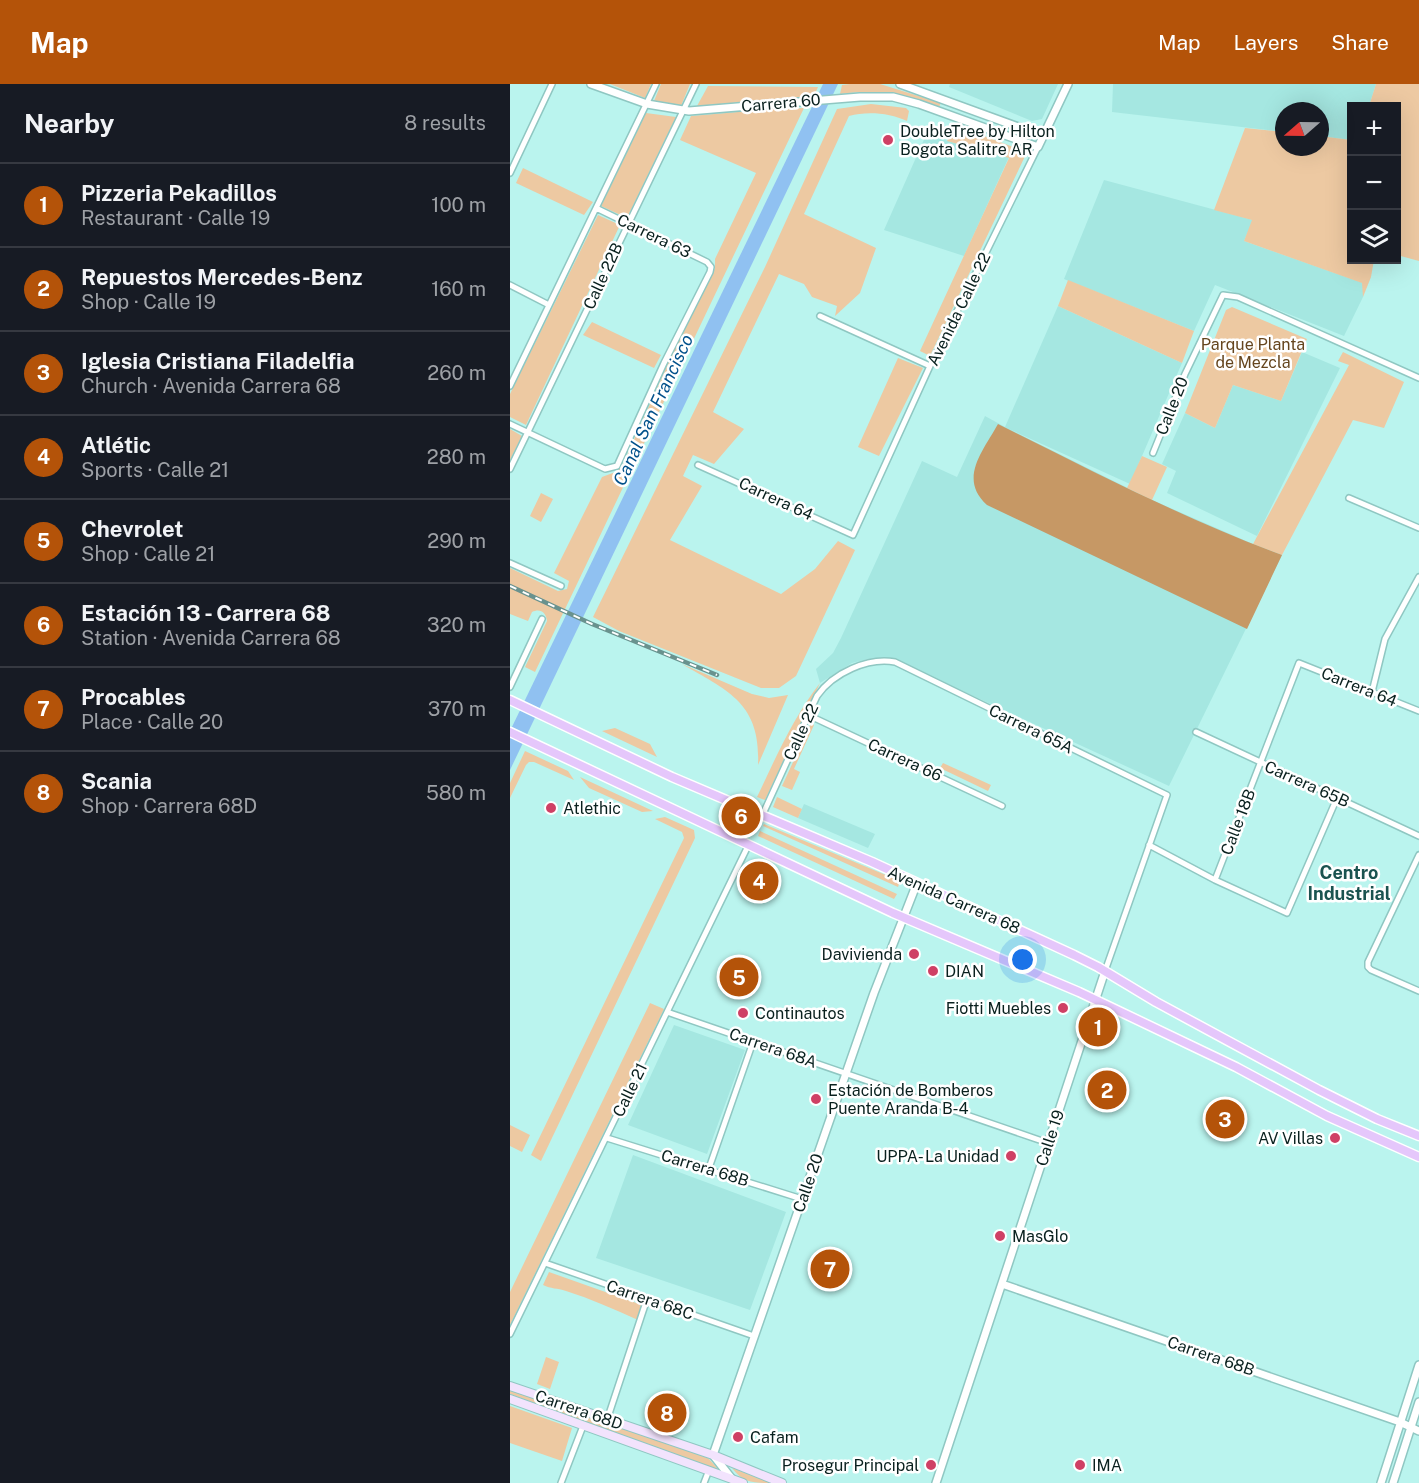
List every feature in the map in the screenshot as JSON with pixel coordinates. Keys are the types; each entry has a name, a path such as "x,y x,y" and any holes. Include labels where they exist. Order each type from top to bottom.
{"main road":[{"name":"Avenida Carrera 68","path":"514,702 672,777 916,883 1105,971 1156,1002 1319,1090 1377,1119 1419,1136"},
{"path":"510,732 748,846 903,917 1095,1000 1236,1067 1327,1116 1419,1157"},
{"name":"Carrera 68D","path":"510,1386 713,1455 782,1483"},
{"name":"Carrera 68D","path":"510,1399 743,1483"}],"street":[{"path":"510,173 552,84"},
{"name":"Carrera 60","path":"591,84 646,104 683,111 843,98 893,97 946,113 1038,147"},
{"path":"510,386 656,84"},
{"name":"Calle 22B","path":"510,469 696,84"},
{"path":"900,84 1043,136"},
{"name":"Avenida Calle 22","path":"853,535 930,366 1068,84"},
{"path":"946,113 951,102"},
{"name":"Carrera 63","path":"527,433 605,469 617,466 711,267 707,262 596,208"},
{"path":"510,285 549,305"},
{"name":"Calle 20","path":"1153,453 1185,374 1223,295 1238,297 1419,378"},
{"path":"820,316 930,366"},
{"path":"510,424 527,433"},
{"name":"Carrera 64","path":"698,465 853,535"},
{"path":"1349,498 1419,528"},
{"path":"510,563 561,586"},
{"path":"1372,692 1385,639 1419,577"},
{"path":"510,687 542,619"},
{"name":"Calle 22","path":"762,816 823,687 837,677 870,662 885,660 895,662"},
{"name":"Carrera 65A","path":"895,662 1167,795"},
{"name":"Carrera 64","path":"1299,663 1419,711"},
{"name":"Calle 18B","path":"1215,880 1299,663"},
{"name":"Carrera 66","path":"808,716 1002,806"},
{"name":"Carrera 65B","path":"1196,732 1419,836"},
{"name":"Calle 19","path":"936,1483 1095,1000 1167,795"},
{"path":"1149,845 1215,880 1287,913 1337,798"},
{"name":"Calle 21","path":"510,1334 748,846"},
{"path":"1419,855 1368,962 1371,970 1419,991"},
{"name":"Calle 20","path":"713,1455 846,1074 916,883"},
{"name":"Carrera 68A","path":"667,1012 1048,1143"},
{"path":"709,1168 753,1042"},
{"name":"Carrera 68B","path":"607,1138 802,1198"},
{"name":"Carrera 68C","path":"545,1263 754,1336"},
{"name":"Carrera 68B","path":"1002,1284 1400,1422 1419,1431"},
{"path":"607,1420 647,1299"},
{"path":"1381,1483 1419,1365"},
{"path":"1393,1483 1419,1402"},
{"path":"561,1483 583,1426"},
{"path":"713,1455 732,1479"},
{"path":"704,1483 709,1470"}],"shaded area":[{"path":"823,84 838,84 510,770 510,731"},
{"path":"950,84 1058,84 1042,119 1032,121 949,87"},
{"path":"1113,84 1376,84 1370,102 1347,102 1347,139 1329,137 1329,102 1275,102 1275,131 1112,112"},
{"path":"926,135 1009,157 964,256 884,230"},
{"path":"1104,180 1253,220 1244,241 1363,283 1363,297 1344,336 1215,285 1194,331 1064,279"},
{"path":"1058,306 1182,363 1130,484 1009,429 1152,500 1282,555 1169,786 895,660 868,659 852,663 820,683 816,669 833,653 841,638 922,461 957,477 985,416 1005,427"},
{"path":"1302,352 1340,368 1257,536 1167,493 1176,471 1162,464 1185,413 1215,428 1233,385 1281,401"},
{"path":"998,424 1174,510 1282,555 1247,629 987,505 974,485 974,475 980,455"},
{"path":"804,804 875,834 868,848 798,818"},
{"path":"674,1025 745,1050 707,1154 628,1125"},
{"path":"633,1155 786,1212 750,1310 596,1258"}],"green space":[{"path":"610,84 651,84 645,98"},
{"path":"661,84 690,84 681,106 654,101"},
{"path":"880,84 941,103 939,107 879,92 840,94 842,85"},
{"path":"1376,84 1419,84 1419,261 1401,256 1401,102 1370,102"},
{"path":"708,86 818,87 814,96 697,106"},
{"path":"871,104 906,108 909,111 907,121 878,114 849,116 804,214 876,248 860,293 835,316 837,306 812,297 804,284 779,274 713,412 744,429 714,464 693,455 683,476 702,486 670,540 781,594 815,569 838,541 855,550 796,676 779,688 761,688 619,631 593,617 765,267 837,109"},
{"path":"804,108 535,672 525,667 547,621 545,615 538,610 532,612 528,621 510,614 510,568 558,591 567,589 569,581 554,573 602,477 618,471 624,462 674,350 715,268 715,259 756,173 680,140 691,116"},
{"path":"646,113 676,117 627,218 601,206"},
{"path":"955,125 1027,152 930,356 920,351 1009,158 947,141"},
{"path":"1245,128 1275,131 1275,156 1329,156 1329,137 1347,139 1347,264 1373,264 1363,297 1362,283 1244,241 1252,220 1214,210"},
{"path":"523,168 593,202 584,215 516,183"},
{"path":"598,215 620,225 526,425 510,417 510,394"},
{"path":"1068,280 1194,331 1182,363 1058,306"},
{"name":"Parque Planta de Mezcla","path":"1232,307 1307,339 1281,401 1233,385 1215,428 1185,413 1226,310"},
{"path":"592,322 661,355 654,368 583,335"},
{"path":"1343,352 1404,382 1384,428 1353,420 1282,555 1253,544 1349,365 1338,361"},
{"path":"898,358 923,368 879,456 858,447"},
{"path":"510,429 522,436 510,460"},
{"path":"1142,456 1167,467 1152,500 1127,488"},
{"path":"541,493 553,499 541,522 530,516"},
{"path":"682,664 752,694 769,698 788,695 758,765 754,727 738,701 714,682"},
{"path":"820,683 765,800 757,797 793,724"},
{"path":"811,723 814,725 794,769 800,772 792,790 782,786"},
{"path":"615,728 650,744 657,757 602,731"},
{"path":"525,751 568,771 574,780 534,762 529,762 510,798 510,783"},
{"path":"943,763 991,785 988,791 940,768"},
{"path":"580,777 653,811 642,812 589,788"},
{"path":"777,797 802,809 798,818 773,807"},
{"path":"665,817 694,830 695,838 541,1161 531,1155 684,838 682,832 655,819"},
{"path":"764,824 900,881 898,887 763,826"},
{"path":"760,831 897,894 894,899 758,836"},
{"path":"650,1003 664,1009 510,1325 510,1292"},
{"path":"510,1125 530,1135 522,1152 510,1146"},
{"path":"549,1272 642,1305 638,1320 584,1297 543,1285"},
{"path":"546,1357 559,1362 550,1389 537,1384"},
{"path":"510,1390 708,1458 720,1471 510,1394"},
{"path":"510,1406 572,1428 562,1461 510,1443"},
{"path":"732,1468 771,1483 749,1481 740,1477"}],"railway":[{"path":"510,586 592,624 717,675"}],"place":[{"name":"DoubleTree by Hilton Bogota Salitre AR","path":"888,140"},
{"name":"Atlethic","path":"551,808"},
{"name":"Estación 13 - Carrera 68","path":"741,816"},
{"name":"Atlétic","path":"759,881"},
{"name":"Davivienda","path":"914,954"},
{"name":"DIAN","path":"933,971"},
{"name":"Chevrolet","path":"739,977"},
{"name":"Fiotti Muebles","path":"1063,1008"},
{"name":"Continautos","path":"743,1013"},
{"name":"Pizzeria Pekadillos","path":"1098,1027"},
{"name":"Repuestos Mercedes-Benz","path":"1107,1090"},
{"name":"Estación de Bomberos Puente Aranda B-4","path":"816,1099"},
{"name":"Iglesia Cristiana Filadelfia","path":"1225,1119"},
{"name":"AV Villas","path":"1335,1138"},
{"name":"UPPA- La Unidad","path":"1011,1156"},
{"name":"MasGlo","path":"1000,1236"},
{"name":"Procables","path":"830,1269"},
{"name":"Scania","path":"667,1413"},
{"name":"Cafam","path":"738,1437"},
{"name":"Prosegur Principal","path":"931,1465"},
{"name":"IMA","path":"1080,1465"}],"district":[{"name":"Centro Industrial","path":"1349,882"}],"water label":[{"name":"Canal San Francisco","path":"653,410"}]}
